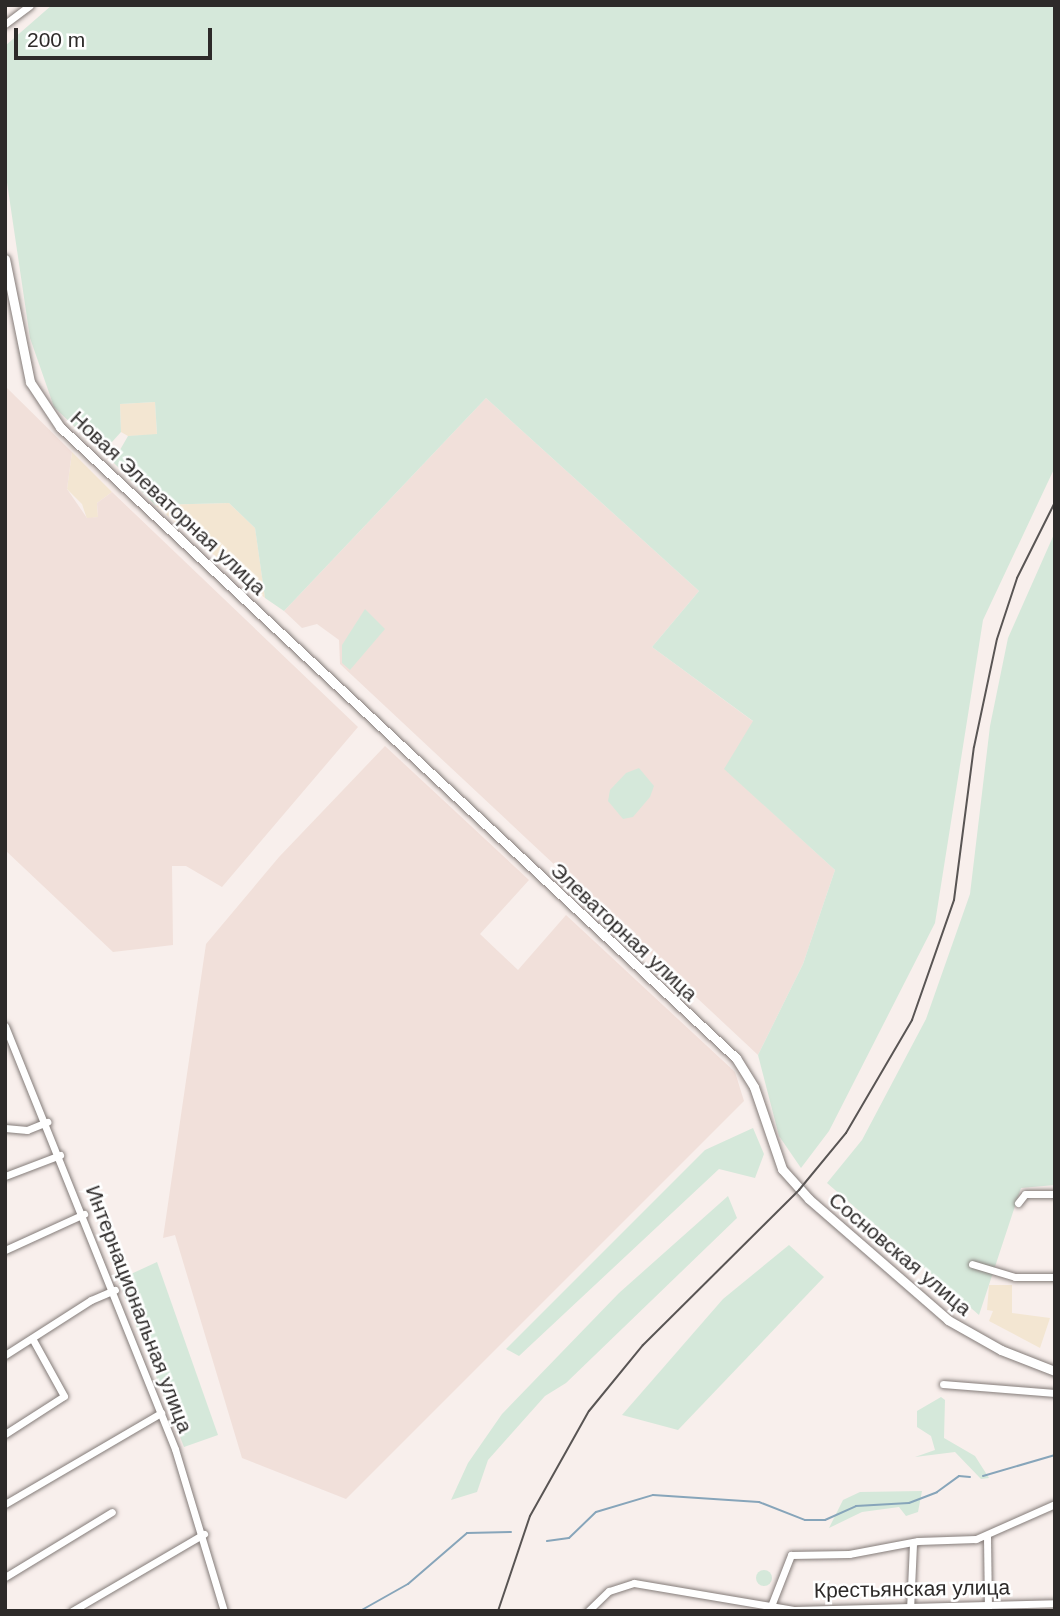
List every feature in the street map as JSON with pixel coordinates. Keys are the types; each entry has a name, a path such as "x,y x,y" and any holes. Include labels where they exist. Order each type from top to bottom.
{"main road":[{"name":"Новая Элеваторная улица","path":"5,259 23,357 45,409 384,726"},
{"name":"Элеваторная улица","path":"384,726 561,899 736,1058 754,1087 778,1161 801,1191"},
{"name":"Сосновская улица","path":"801,1191 948,1320 1001,1350 1055,1371"}],"street":[{"path":"5,24 30,5"},
{"name":"Интернациональная улица","path":"5,1026 115,1290 204,1534 224,1611"},
{"path":"5,1128 26,1130 47,1122"},
{"path":"5,1176 60,1155"},
{"path":"1018,1203 1025,1194 1055,1194"},
{"path":"5,1250 84,1214"},
{"path":"972,1264 1015,1277 1055,1277"},
{"path":"5,1355 115,1290"},
{"path":"5,1434 64,1396 32,1338"},
{"path":"943,1384 1055,1393"},
{"path":"5,1504 161,1413"},
{"path":"771,1606 792,1555 849,1554 987,1537 1055,1504"},
{"path":"5,1577 112,1512"},
{"path":"72,1611 204,1534"},
{"path":"987,1537 988,1608"},
{"path":"910,1609 909,1558 913,1545"},
{"path":"898,1547 909,1558"},
{"name":"Крестьянская улица","path":"588,1611 609,1591 634,1583 782,1609 988,1608 1055,1603"}],"shaded area":[{"path":"5,386 72,452 67,489 87,518 98,517 97,503 112,492 358,727 222,887 186,866 172,866 173,945 113,952 5,850"},
{"path":"486,398 699,591 652,647 754,722 725,769 835,870 803,964 758,1055 340,664 339,640 317,624 302,628 284,611"},
{"path":"155,402 157,435 128,436 121,432 120,404"},
{"path":"72,452 112,492 97,503 98,517 87,519 82,504 67,489"},
{"path":"229,503 255,528 265,598 155,505"},
{"path":"385,746 529,880 480,934 518,970 566,915 735,1072 744,1101 346,1499 242,1458 175,1235 163,1238 206,944 279,857"},
{"path":"989,1285 1012,1285 1012,1313 1050,1318 1040,1348 989,1321 993,1311 987,1310"}],"green space":[{"path":"52,5 1055,5 1055,467 983,620 935,923 829,1131 801,1168 779,1136 758,1055 803,964 835,870 724,769 753,721 652,647 699,591 486,398 284,611 265,598 255,528 229,503 155,505 113,462 128,436 157,434 155,402 120,404 121,432 102,453 54,407 30,338 5,169 5,46"},
{"path":"1055,532 1055,1185 1021,1188 979,1315 827,1183 862,1140 926,1019 970,894 990,726 1008,638"},
{"path":"365,609 385,629 350,670 342,663 342,645"},
{"path":"639,768 654,786 650,797 633,817 623,819 608,801 610,790 626,773"},
{"path":"753,1128 764,1154 755,1178 719,1169 519,1356 506,1349 705,1150"},
{"path":"728,1196 737,1218 566,1383 545,1396 488,1460 477,1492 451,1500 468,1463 502,1414 619,1293"},
{"path":"789,1245 824,1277 678,1430 622,1415 723,1299"},
{"path":"157,1262 218,1435 184,1447 118,1280"},
{"path":"941,1397 945,1400 944,1438 975,1456 989,1478 981,1479 955,1452 915,1457 935,1450 931,1436 917,1427 917,1411"},
{"path":"922,1491 918,1512 906,1516 899,1507 862,1512 829,1528 843,1500 860,1492"},
{"path":"761,1570 767,1570 772,1578 770,1584 761,1586 756,1581 756,1575"}],"waterway":[{"path":"983,1476 1055,1455"},
{"path":"547,1541 569,1538 596,1512 653,1495 759,1502 805,1520 825,1520 856,1506 909,1503 937,1492 959,1476 970,1477"},
{"path":"360,1611 408,1584 467,1533 511,1532"}],"railway":[{"path":"498,1611 530,1516 589,1411 643,1345 799,1190 846,1133 912,1020 954,900 974,747 997,639 1017,578 1055,502"}]}
